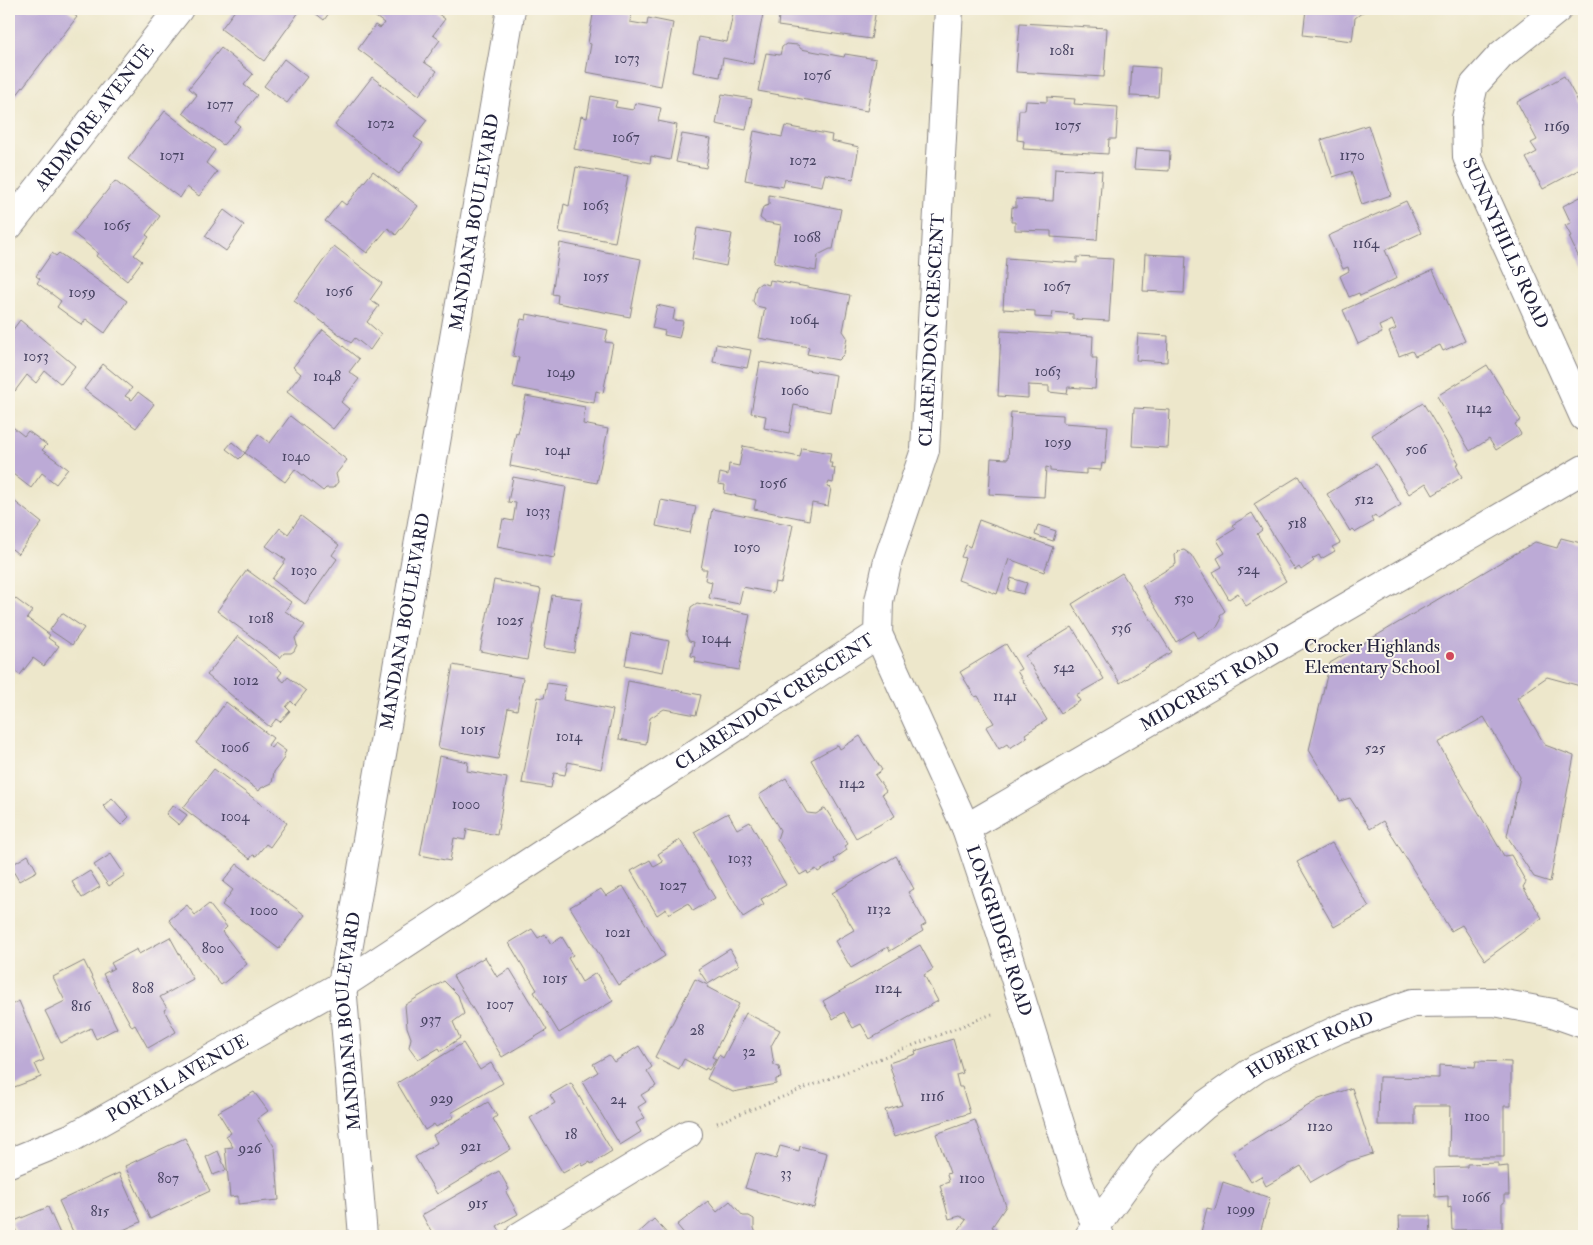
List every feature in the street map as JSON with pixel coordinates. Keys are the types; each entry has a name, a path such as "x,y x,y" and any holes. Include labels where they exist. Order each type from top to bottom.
{"street":[{"name":"ARDMORE AVENUE","path":"9,226 179,9"},
{"name":"MANDANA BOULEVARD","path":"363,1236 342,985 510,9"},
{"name":"CLARENDON CRESCENT","path":"342,985 878,634 879,601 888,560 926,450 949,9"},
{"name":"SUNNYHILLS ROAD","path":"1558,9 1501,56 1474,86 1466,118 1467,157 1584,417"},
{"name":"MIDCREST ROAD","path":"966,828 1584,469"},
{"name":"LONGRIDGE ROAD","path":"878,634 966,828 1077,1179 1096,1233"},
{"name":"PORTAL AVENUE","path":"9,1163 73,1137 342,985"},
{"name":"HUBERT ROAD","path":"1096,1233 1148,1155 1205,1105 1256,1068 1339,1029 1414,1003 1494,1002 1553,1013 1584,1024"},
{"path":"520,1236 688,1134"}],"path":[{"path":"688,1134 1022,1002"}],"building":[{"path":"15,9 66,9 77,17 9,105 9,17"},
{"path":"236,9 295,9 299,12 264,61 221,29"},
{"path":"310,9 332,9 324,20"},
{"path":"371,9 440,9 437,13 445,19 433,35 440,40 424,62 437,71 419,95 358,49 375,25 380,28 384,23 369,12"},
{"path":"594,9 606,9 631,14 630,22 647,25 648,18 673,23 661,86 586,72 591,44 588,43"},
{"path":"734,9 764,9 753,64 723,58 720,77 693,72 699,37 727,42"},
{"path":"767,9 876,9 871,39 778,26 779,15 766,13"},
{"path":"1109,9 1109,11 1096,10"},
{"path":"1306,9 1367,9 1355,18 1352,41 1303,35"},
{"path":"1020,23 1107,28 1104,77 1016,72"},
{"path":"786,44 798,45 801,49 844,57 845,54 876,59 867,111 758,91 766,53 780,55 782,47"},
{"path":"221,48 253,74 244,85 257,95 235,122 240,126 223,145 183,113 197,95 189,88"},
{"path":"284,59 307,77 287,103 264,86"},
{"path":"1132,66 1160,68 1158,97 1130,96"},
{"path":"1564,76 1584,112 1584,167 1543,189 1526,158 1537,152 1531,143 1537,140 1517,102"},
{"path":"372,77 427,120 414,137 423,143 399,174 335,125"},
{"path":"722,94 752,99 746,130 716,124"},
{"path":"591,96 617,101 615,107 633,110 635,103 661,108 658,121 677,125 670,160 651,156 650,163 574,149 581,116 587,118"},
{"path":"1047,97 1075,99 1074,104 1118,107 1116,139 1109,139 1108,154 1023,149 1024,141 1017,140 1019,110 1025,110 1026,101 1047,102"},
{"path":"165,111 215,150 206,163 217,172 199,196 187,187 180,198 128,159"},
{"path":"1368,125 1391,195 1362,205 1351,171 1333,177 1321,140"},
{"path":"785,126 832,135 831,141 859,147 853,179 825,174 822,186 785,179 783,187 745,180 754,131 782,137"},
{"path":"682,134 711,139 706,168 676,162"},
{"path":"1136,149 1170,151 1169,171 1134,169"},
{"path":"576,167 628,176 615,242 559,232 564,204 569,206"},
{"path":"1055,168 1102,171 1097,240 1051,237 1051,231 1015,230 1015,222 1011,222 1012,207 1016,208 1016,199 1053,201"},
{"path":"373,171 418,206 396,235 388,228 367,253 325,221 341,201 346,205"},
{"path":"115,181 160,216 146,235 149,237 134,255 142,261 127,281 96,256 98,253 73,233"},
{"path":"769,195 841,209 833,249 818,255 816,271 774,263 781,225 765,222 760,218 763,207 769,205"},
{"path":"1584,195 1584,268 1569,237 1571,236 1565,225 1571,223 1563,206"},
{"path":"1406,201 1421,233 1385,250 1397,278 1360,296 1359,293 1349,297 1340,276 1349,271 1348,267 1343,269 1328,236"},
{"path":"224,210 244,225 226,251 205,236"},
{"path":"697,228 732,234 726,266 692,259"},
{"path":"560,243 641,259 630,317 557,303 558,295 552,294"},
{"path":"334,246 382,283 370,300 379,306 367,322 381,334 370,350 355,338 351,343 294,301"},
{"path":"52,253 56,256 59,253 127,301 105,333 86,319 82,325 57,307 61,301 37,283 40,279 36,276"},
{"path":"1145,254 1186,256 1184,293 1143,291"},
{"path":"1077,257 1113,259 1109,321 1073,319 1073,314 1053,312 1052,318 1035,317 1035,311 1003,309 1006,258 1077,263"},
{"path":"1433,270 1465,341 1443,351 1440,345 1415,356 1412,351 1399,356 1389,332 1396,329 1392,320 1379,326 1382,333 1358,344 1343,310"},
{"path":"770,280 850,295 843,331 847,337 844,354 838,360 807,354 809,347 759,338 765,308 756,306 753,301 756,287 761,283 769,285"},
{"path":"657,305 675,309 673,320 683,321 679,338 664,335 665,331 652,328"},
{"path":"527,314 608,330 605,342 613,343 603,393 596,391 594,403 513,387 519,357 513,356 521,319 526,320"},
{"path":"20,320 75,366 61,384 45,371 36,383 27,375 15,391 9,386 9,335"},
{"path":"323,330 359,359 349,372 359,379 341,402 349,409 333,429 287,392 301,374 293,367"},
{"path":"1001,331 1093,336 1092,358 1097,358 1095,389 1068,387 1067,394 1049,392 1049,386 1028,385 1028,398 998,396"},
{"path":"1138,334 1168,336 1167,362 1136,360"},
{"path":"716,344 751,350 747,368 713,362"},
{"path":"760,362 836,375 830,412 794,405 789,433 764,428 766,416 751,413"},
{"path":"103,364 132,388 125,396 132,400 138,392 154,404 136,428 84,389"},
{"path":"1487,365 1521,420 1515,424 1521,434 1496,450 1489,439 1470,451 1437,396"},
{"path":"526,396 585,407 583,424 608,429 597,483 510,466 516,433 518,434"},
{"path":"1423,403 1459,463 1456,465 1462,477 1433,495 1426,483 1409,494 1372,435"},
{"path":"1134,408 1170,410 1168,448 1132,446"},
{"path":"1011,412 1063,415 1063,423 1108,426 1105,464 1102,463 1101,470 1086,469 1086,474 1050,471 1050,468 1046,467 1044,497 989,494 991,458 1008,459"},
{"path":"290,416 347,460 336,474 338,482 333,488 326,488 323,491 295,469 285,482 245,453 258,434 270,443"},
{"path":"9,424 24,436 28,431 47,445 42,450 68,469 56,484 42,473 31,488 9,471"},
{"path":"232,442 245,453 239,459 226,449"},
{"path":"743,446 800,457 802,448 831,453 829,463 832,463 831,467 835,468 833,483 829,482 827,487 831,488 828,506 812,503 809,520 754,509 756,500 724,493 725,485 718,484 720,473 728,475 729,464 739,466"},
{"path":"1376,464 1401,505 1378,519 1375,515 1371,518 1373,522 1356,532 1353,529 1350,531 1327,494"},
{"path":"1299,476 1340,543 1332,547 1335,551 1321,559 1319,555 1301,570 1299,567 1295,570 1254,504"},
{"path":"513,477 566,487 554,558 497,547 503,519 513,521 516,503 508,502"},
{"path":"9,497 42,523 18,554 12,549 9,551"},
{"path":"661,500 696,507 690,533 656,526"},
{"path":"712,509 793,525 781,583 775,582 773,593 743,587 739,604 709,598 712,582 705,580 707,569 701,569"},
{"path":"1252,513 1262,530 1257,534 1286,581 1246,606 1238,593 1229,599 1213,572 1222,567 1217,558 1225,553 1217,540 1235,529 1232,525"},
{"path":"301,516 339,545 332,555 337,559 305,604 272,579 286,560 266,546 280,528 288,534"},
{"path":"979,520 1053,547 1044,572 1009,559 997,594 958,580 965,558 961,557 966,545 970,547"},
{"path":"1038,525 1056,531 1053,541 1035,535"},
{"path":"1561,538 1581,543 1584,549 1584,687 1547,677 1517,698 1545,745 1574,756 1550,882 1534,877 1507,836 1520,777 1484,717 1438,743 1504,856 1511,855 1526,882 1523,887 1542,918 1485,960 1462,925 1451,931 1383,821 1370,829 1350,798 1340,801 1309,750 1330,663 1535,542 1557,548"},
{"path":"1184,550 1191,555 1225,611 1220,615 1221,620 1217,627 1198,638 1194,631 1176,642 1142,585 1176,564 1175,555 1179,551"},
{"path":"247,570 291,602 285,611 305,625 295,638 297,645 294,651 284,653 280,658 217,611"},
{"path":"1122,573 1171,652 1120,683 1072,604"},
{"path":"1011,578 1027,583 1023,594 1008,590"},
{"path":"494,580 541,589 527,660 480,651"},
{"path":"552,595 582,599 574,653 544,648"},
{"path":"12,596 32,611 27,618 50,635 48,638 59,646 44,666 33,658 20,675 9,667 9,600"},
{"path":"697,603 750,614 739,670 695,662 696,657 691,656 694,642 689,641 686,635 691,607"},
{"path":"62,613 84,628 72,645 50,630"},
{"path":"1072,627 1104,679 1076,695 1080,701 1061,713 1025,656"},
{"path":"631,633 669,641 663,672 625,665"},
{"path":"238,636 282,672 278,677 284,682 288,677 306,691 295,705 291,701 286,707 290,711 280,722 276,719 270,727 207,675"},
{"path":"1006,644 1021,669 1017,671 1047,720 1025,734 1027,737 1010,748 1007,744 999,749 986,727 994,723 978,696 975,697 960,672"},
{"path":"453,665 523,678 517,710 508,708 498,759 438,748"},
{"path":"628,681 701,695 696,715 664,709 650,718 646,744 619,739"},
{"path":"547,683 566,686 563,700 613,710 601,769 568,762 565,775 554,773 551,788 522,783 538,697 544,698"},
{"path":"226,702 273,738 268,745 271,748 275,743 286,751 283,756 284,758 274,772 272,783 261,788 259,791 196,743"},
{"path":"860,736 882,770 875,775 886,791 882,794 895,816 856,838 811,760 838,745 840,749"},
{"path":"439,756 468,762 467,771 507,778 497,835 467,829 465,840 454,838 450,861 420,855"},
{"path":"214,769 287,823 270,847 266,844 256,856 253,855 250,859 183,808"},
{"path":"786,778 807,813 816,814 825,808 848,844 845,846 847,850 834,859 836,862 818,872 816,869 808,874 807,871 800,875 777,839 780,830 759,795"},
{"path":"112,798 129,817 121,825 103,806"},
{"path":"173,805 187,815 179,825 166,814"},
{"path":"728,813 737,829 750,822 786,885 761,899 764,904 743,917 694,832"},
{"path":"680,840 715,898 693,911 688,903 669,914 666,909 657,915 631,871 650,860 654,867 663,862 658,854"},
{"path":"1332,843 1369,907 1334,927 1297,862"},
{"path":"111,854 125,875 109,886 94,865"},
{"path":"28,855 37,871 19,881 10,866"},
{"path":"896,856 914,889 908,892 926,924 921,927 923,931 890,951 888,947 851,968 835,941 854,930 832,893"},
{"path":"237,864 305,915 279,949 222,905 233,890 223,882"},
{"path":"90,871 100,887 82,898 72,882"},
{"path":"623,886 665,956 618,985 570,907 601,889 606,896"},
{"path":"209,904 227,927 222,932 247,964 221,985 169,920 187,905 195,915"},
{"path":"532,929 538,938 545,934 551,944 562,937 573,955 568,958 582,982 596,973 613,1001 559,1033 534,992 537,990 509,943"},
{"path":"170,937 193,979 160,997 167,1008 164,1010 176,1032 148,1048 135,1025 132,1027 103,974 114,968 111,963 137,949 139,954"},
{"path":"920,945 933,969 924,975 938,1001 870,1039 861,1024 853,1028 844,1012 833,1019 823,1001"},
{"path":"730,949 739,965 708,984 698,969"},
{"path":"485,957 497,977 510,969 547,1030 502,1057 453,976"},
{"path":"84,961 117,1028 96,1039 91,1028 61,1043 45,1011 65,1001 53,977"},
{"path":"695,979 739,1004 712,1057 716,1059 709,1070 706,1068 705,1070 684,1059 679,1069 655,1057"},
{"path":"444,981 458,995 464,1014 453,1022 460,1038 441,1051 439,1048 420,1059 417,1058 409,1047 411,1038 407,1027 405,1005"},
{"path":"19,1001 44,1060 35,1064 41,1077 9,1089 9,1006"},
{"path":"746,1013 780,1030 771,1046 774,1065 779,1067 781,1078 776,1079 776,1084 733,1092 707,1079 719,1055 723,1058"},
{"path":"953,1039 963,1073 956,1075 970,1113 894,1137 885,1110 902,1105 889,1063 916,1054 915,1051"},
{"path":"463,1043 480,1070 491,1063 503,1083 451,1113 454,1117 436,1127 434,1124 425,1130 397,1083"},
{"path":"639,1046 652,1067 647,1071 656,1086 641,1095 646,1102 638,1107 645,1118 636,1123 641,1132 620,1145 582,1082 598,1072 593,1064 609,1055 614,1062"},
{"path":"1476,1061 1511,1062 1511,1106 1504,1106 1504,1157 1449,1157 1450,1106 1415,1106 1415,1125 1378,1125 1379,1077 1439,1078 1439,1065 1475,1067"},
{"path":"571,1083 612,1151 591,1164 590,1162 583,1166 581,1163 563,1173 530,1118 555,1103 550,1095"},
{"path":"1352,1088 1373,1154 1344,1163 1311,1182 1301,1166 1266,1186 1261,1176 1251,1182 1233,1152 1319,1099"},
{"path":"254,1092 268,1111 257,1119 275,1148 279,1200 238,1204 238,1196 230,1197 225,1148 233,1147 226,1136 231,1133 218,1112"},
{"path":"488,1102 497,1116 493,1119 511,1149 437,1194 415,1157 437,1143 433,1135"},
{"path":"975,1120 1006,1206 992,1227 997,1230 993,1236 954,1236 966,1220 960,1216 949,1219 940,1185 949,1182 947,1174 950,1173 936,1134"},
{"path":"185,1138 210,1191 150,1219 125,1166"},
{"path":"780,1146 799,1151 800,1146 827,1153 814,1208 745,1188 756,1153 776,1159"},
{"path":"218,1151 226,1170 213,1175 206,1157"},
{"path":"1498,1163 1498,1167 1508,1166 1509,1195 1504,1195 1504,1203 1502,1203 1502,1229 1452,1230 1451,1207 1448,1208 1448,1196 1435,1197 1434,1168 1467,1167 1467,1164"},
{"path":"499,1171 509,1189 506,1192 518,1214 497,1226 503,1236 434,1236 422,1215"},
{"path":"119,1173 141,1222 110,1236 75,1236 59,1201"},
{"path":"1223,1182 1270,1198 1259,1236 1200,1236 1207,1208 1215,1210"},
{"path":"708,1201 717,1212 730,1201 743,1216 749,1216 754,1219 754,1228 757,1236 686,1236 677,1225"},
{"path":"48,1207 61,1236 18,1236 12,1222"},
{"path":"1399,1216 1430,1216 1431,1236 1400,1236"},
{"path":"654,1219 669,1236 635,1236"}],"place":[{"name":"Crocker Highlands Elementary School","path":"1450,656"}]}
